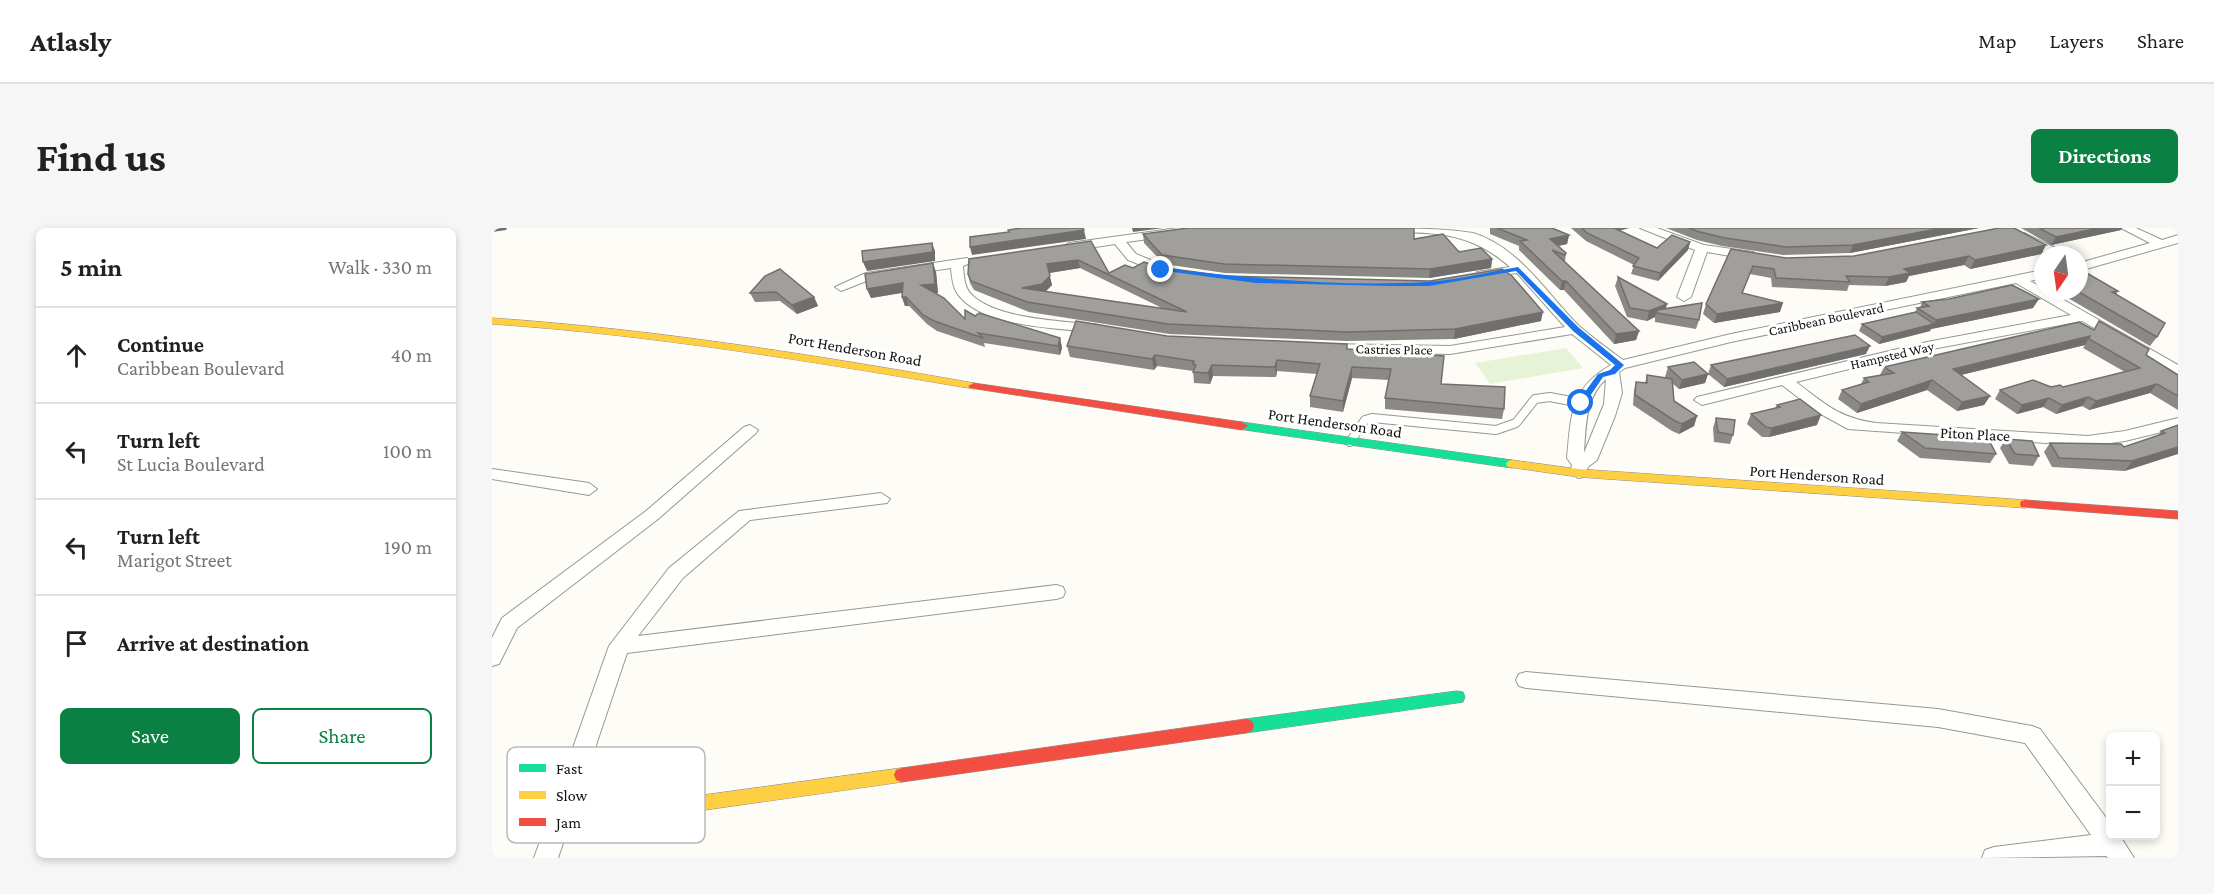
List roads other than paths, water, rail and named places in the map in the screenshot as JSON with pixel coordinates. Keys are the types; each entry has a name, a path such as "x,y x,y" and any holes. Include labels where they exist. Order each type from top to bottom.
{"street":[{"path":"1054,249 1203,228"},
{"path":"1373,228 1432,229 1468,235 1490,245 1518,269 1616,368 1616,380 1608,419 1596,438 1589,460 1579,469"},
{"path":"1646,228 1702,248 1761,258"},
{"path":"2007,228 2042,246"},
{"path":"2127,228 2161,244"},
{"path":"2088,264 2178,239"},
{"path":"1118,240 1132,257 1143,264 1183,273"},
{"path":"1684,297 1702,248"},
{"path":"841,287 866,278 981,260"},
{"path":"957,264 960,287 966,296 974,304 990,311 1118,332"},
{"path":"1463,279 1518,269"},
{"name":"Caribbean Boulevard","path":"1579,469 1575,458 1581,403 1600,376 1616,368 1731,338 2034,276"},
{"path":"2018,279 2178,371"},
{"name":"Hampsted Way","path":"1702,400 1927,346 2083,317"},
{"name":"Port Henderson Road","path":"492,321 578,325 717,342 1066,402 1350,442 1579,469 2178,514"},
{"name":"Castries Place","path":"1311,347 1450,350 1575,329"},
{"name":"Piton Place","path":"1785,380 1822,409 1848,424 1876,428 2088,441 2125,436 2178,423"},
{"path":"492,658 509,623 652,514 750,430"},
{"path":"492,474 589,489"},
{"path":"584,747 619,646 676,573 745,515 881,499"},
{"path":"619,646 1056,592"},
{"path":"1526,680 1938,718 2031,735 2116,851"},
{"path":"705,802 1457,697"},
{"path":"546,858 551,843"},
{"path":"1994,858 2116,851"}],"lane":[{"path":"1350,442 1365,420 1371,418 1496,430 1516,423 1528,402 1535,398 1581,403"}]}
